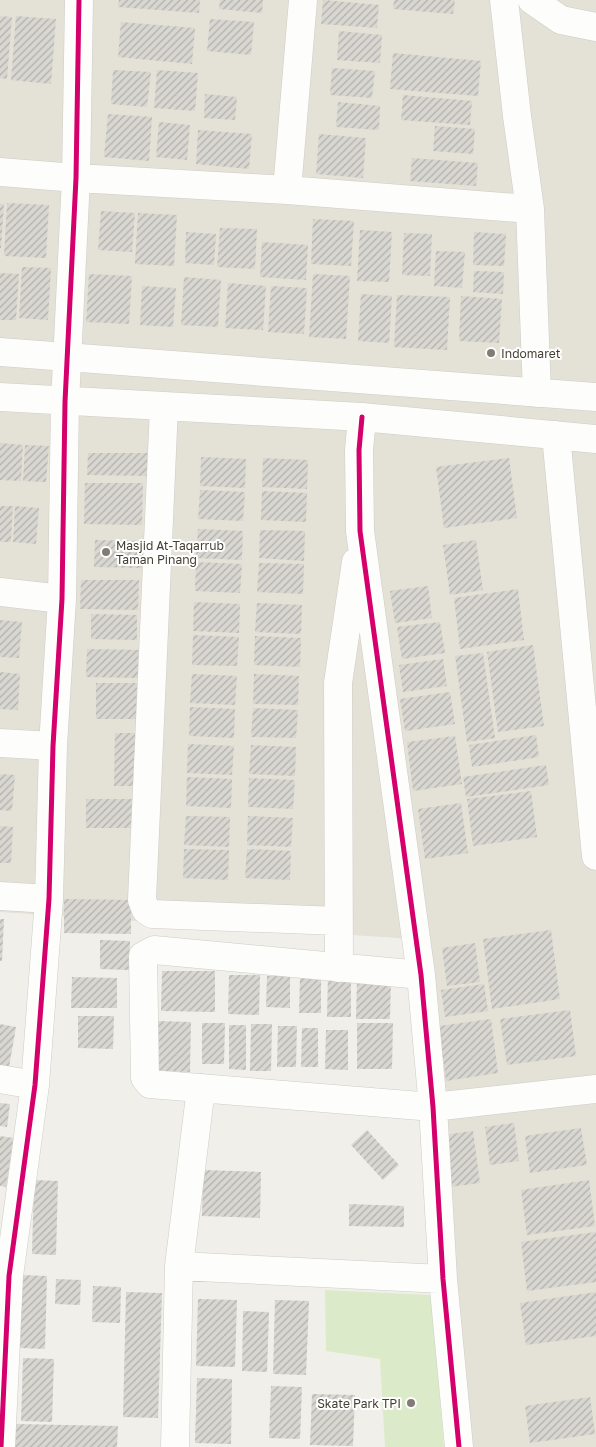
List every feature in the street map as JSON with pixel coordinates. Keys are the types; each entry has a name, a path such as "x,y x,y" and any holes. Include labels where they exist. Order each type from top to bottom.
{"street":[{"path":"0,1447 4,1275 35,1085 49,899 53,746 62,599 64,402 76,178 79,0"},
{"path":"287,190 303,0"},
{"path":"504,0 516,116 530,209 537,394"},
{"path":"532,0 561,20 596,27"},
{"path":"0,172 287,190 530,209"},
{"path":"0,352 596,397"},
{"path":"0,397 362,417 596,439"},
{"path":"164,407 142,900 146,910 152,914 338,921"},
{"path":"362,417 359,450 360,531 421,975 433,1107 443,1279 459,1447"},
{"path":"556,435 596,856"},
{"path":"339,968 338,682 360,531"},
{"path":"0,592 62,599"},
{"path":"0,744 53,746"},
{"path":"0,896 49,899"},
{"path":"421,975 154,950 146,952 143,956 145,1078 150,1084 433,1107 596,1089"},
{"path":"0,1079 35,1085"},
{"path":"175,1447 179,1266 201,1088"},
{"path":"179,1266 443,1279"}],"shaded area":[{"path":"0,0 596,0 596,1447 467,1447 413,939 0,912"}],"green space":[{"name":"Skate Park TPI","path":"325,1290 431,1295 444,1447 385,1447 380,1359 326,1351"}],"building":[{"path":"119,0 200,0 199,13 118,7"},
{"path":"220,0 263,0 262,13 219,9"},
{"path":"323,0 379,5 377,28 321,24"},
{"path":"394,0 455,0 453,14 393,9"},
{"path":"0,16 12,17 7,79 0,78"},
{"path":"16,16 56,19 51,84 11,80"},
{"path":"210,19 254,22 251,55 207,51"},
{"path":"121,22 195,28 192,64 118,57"},
{"path":"339,31 382,35 380,63 337,60"},
{"path":"393,53 481,61 478,96 390,89"},
{"path":"332,68 375,71 372,98 330,95"},
{"path":"113,70 151,72 147,107 111,104"},
{"path":"157,70 198,73 195,111 154,108"},
{"path":"205,94 237,97 235,120 204,118"},
{"path":"403,95 472,101 470,125 401,120"},
{"path":"338,102 380,106 379,130 336,127"},
{"path":"108,114 152,117 149,161 104,157"},
{"path":"159,122 190,125 187,160 156,157"},
{"path":"435,126 475,129 473,154 433,151"},
{"path":"198,130 252,134 249,169 196,164"},
{"path":"319,134 366,138 363,178 316,174"},
{"path":"412,158 478,163 476,186 410,181"},
{"path":"7,203 49,205 46,258 4,256"},
{"path":"0,204 4,204 1,248 0,248"},
{"path":"101,211 135,213 132,252 98,250"},
{"path":"138,213 177,215 174,266 135,264"},
{"path":"313,219 354,221 351,266 311,264"},
{"path":"220,228 257,229 255,269 217,267"},
{"path":"360,230 392,232 389,282 357,281"},
{"path":"186,232 216,234 214,265 185,263"},
{"path":"474,232 506,234 504,266 473,265"},
{"path":"404,233 432,234 430,276 402,275"},
{"path":"262,242 308,245 306,280 260,277"},
{"path":"436,251 465,252 462,288 434,286"},
{"path":"22,267 51,268 48,320 19,318"},
{"path":"474,271 504,272 503,294 473,292"},
{"path":"0,273 19,274 16,320 0,320"},
{"path":"89,274 132,276 129,324 86,322"},
{"path":"313,274 350,276 346,339 309,337"},
{"path":"184,277 221,280 218,327 181,325"},
{"path":"228,283 266,286 263,330 225,328"},
{"path":"142,286 176,288 173,327 140,325"},
{"path":"271,286 307,288 304,334 268,332"},
{"path":"361,294 392,296 389,343 358,341"},
{"path":"397,295 450,297 447,350 394,347"},
{"path":"461,296 502,299 499,343 459,341"},
{"path":"0,443 23,445 21,481 0,480"},
{"path":"25,445 49,446 46,482 23,481"},
{"path":"88,453 148,453 148,476 87,475"},
{"path":"201,457 246,459 245,488 200,486"},
{"path":"263,458 308,460 307,489 262,487"},
{"path":"509,458 517,518 444,528 436,467"},
{"path":"85,483 143,483 142,525 84,524"},
{"path":"200,490 245,492 243,521 198,519"},
{"path":"262,491 307,493 306,522 261,520"},
{"path":"0,506 13,506 11,542 0,542"},
{"path":"15,506 39,508 36,544 13,542"},
{"path":"198,529 243,531 242,560 196,558"},
{"path":"260,530 305,531 304,561 259,558"},
{"path":"95,540 147,541 146,568 94,567"},
{"path":"476,540 483,590 450,595 443,545"},
{"path":"196,562 242,564 240,593 195,591"},
{"path":"259,563 304,564 303,594 257,592"},
{"path":"81,580 139,580 138,610 80,609"},
{"path":"428,586 432,618 395,623 390,591"},
{"path":"518,589 524,640 460,649 454,598"},
{"path":"194,602 240,604 239,633 193,631"},
{"path":"257,603 302,605 301,634 255,632"},
{"path":"91,614 137,615 137,640 91,639"},
{"path":"0,620 22,622 19,658 0,657"},
{"path":"440,622 445,653 402,659 397,627"},
{"path":"193,635 239,637 237,666 192,665"},
{"path":"255,636 301,638 300,667 254,665"},
{"path":"533,645 544,726 498,732 487,652"},
{"path":"87,649 141,650 140,678 86,677"},
{"path":"483,653 495,738 467,742 455,656"},
{"path":"443,659 447,686 403,692 399,665"},
{"path":"0,672 20,674 18,710 0,709"},
{"path":"192,674 237,676 235,705 190,703"},
{"path":"254,674 299,676 298,705 253,704"},
{"path":"96,683 140,683 139,719 96,719"},
{"path":"450,692 455,724 405,731 400,699"},
{"path":"190,707 235,709 234,738 189,736"},
{"path":"253,708 298,710 296,738 251,737"},
{"path":"115,733 140,733 139,786 114,786"},
{"path":"536,735 539,757 472,767 469,745"},
{"path":"455,736 462,784 413,791 407,742"},
{"path":"188,744 234,746 232,775 187,773"},
{"path":"251,745 296,747 295,776 249,774"},
{"path":"546,765 549,785 466,797 463,777"},
{"path":"0,774 15,775 12,811 0,810"},
{"path":"187,777 232,779 231,808 186,806"},
{"path":"249,778 295,780 293,809 248,807"},
{"path":"531,791 537,837 473,846 467,799"},
{"path":"86,799 137,799 136,828 86,828"},
{"path":"461,803 468,853 425,859 418,809"},
{"path":"186,816 230,817 229,847 184,845"},
{"path":"248,816 293,818 291,847 247,845"},
{"path":"0,826 13,827 11,863 0,863"},
{"path":"184,849 229,850 228,880 183,878"},
{"path":"247,849 291,851 290,880 245,878"},
{"path":"64,899 131,900 131,934 64,933"},
{"path":"0,919 4,919 2,961 0,961"},
{"path":"551,930 560,999 492,1009 483,939"},
{"path":"100,940 130,941 129,970 100,969"},
{"path":"475,943 480,982 447,986 442,948"},
{"path":"162,971 215,971 215,1012 161,1011"},
{"path":"328,974 351,974 351,1017 327,1017"},
{"path":"229,975 260,975 259,1015 228,1014"},
{"path":"267,976 290,976 290,1008 266,1007"},
{"path":"72,977 117,978 117,1008 71,1008"},
{"path":"300,978 321,979 321,1013 299,1013"},
{"path":"357,978 391,979 390,1019 356,1019"},
{"path":"484,984 488,1011 445,1017 441,990"},
{"path":"570,1010 576,1056 507,1065 500,1019"},
{"path":"78,1016 114,1016 113,1049 78,1048"},
{"path":"491,1019 498,1073 446,1081 439,1026"},
{"path":"157,1021 191,1022 190,1072 156,1071"},
{"path":"202,1023 225,1023 224,1064 202,1064"},
{"path":"357,1023 393,1023 392,1069 357,1069"},
{"path":"0,1024 16,1027 9,1067 0,1065"},
{"path":"251,1024 272,1024 271,1071 250,1071"},
{"path":"229,1025 246,1025 246,1070 229,1069"},
{"path":"278,1026 297,1026 296,1067 277,1067"},
{"path":"302,1028 318,1028 318,1067 301,1067"},
{"path":"326,1030 348,1030 348,1070 325,1069"},
{"path":"0,1103 10,1104 7,1127 0,1126"},
{"path":"514,1123 519,1161 490,1165 485,1127"},
{"path":"581,1128 587,1165 530,1173 525,1136"},
{"path":"367,1130 399,1165 383,1180 351,1145"},
{"path":"473,1131 480,1183 449,1187 442,1135"},
{"path":"0,1136 14,1138 6,1187 0,1186"},
{"path":"203,1170 261,1172 260,1218 202,1216"},
{"path":"34,1180 58,1181 56,1255 32,1254"},
{"path":"589,1180 595,1226 527,1235 521,1190"},
{"path":"349,1204 404,1206 404,1227 349,1226"},
{"path":"596,1232 596,1282 527,1291 521,1242"},
{"path":"22,1275 47,1276 45,1349 20,1348"},
{"path":"56,1279 81,1280 80,1305 55,1304"},
{"path":"93,1286 121,1287 120,1323 92,1322"},
{"path":"126,1292 162,1293 158,1418 123,1417"},
{"path":"596,1292 596,1336 526,1345 520,1303"},
{"path":"198,1299 237,1300 235,1367 196,1366"},
{"path":"275,1300 309,1301 306,1375 273,1374"},
{"path":"243,1311 269,1312 267,1372 242,1371"},
{"path":"23,1358 54,1359 52,1422 21,1421"},
{"path":"197,1378 232,1379 231,1444 195,1443"},
{"path":"271,1386 302,1387 300,1439 269,1438"},
{"path":"312,1394 355,1395 353,1446 310,1445"},
{"path":"590,1397 595,1434 530,1443 525,1406"},
{"path":"15,1424 118,1426 117,1447 14,1447"}],"cycle path":[{"path":"1,1447 9,1276 35,1085 49,899 53,746 62,599 65,402 76,178 79,0"},
{"path":"362,417 359,450 360,531 421,975 433,1107 443,1279 459,1447"}],"place":[{"name":"Indomaret","path":"491,353"},
{"name":"Masjid At-Taqarrub Taman Pinang","path":"106,552"},
{"name":"Skate Park TPI","path":"411,1403"}]}
